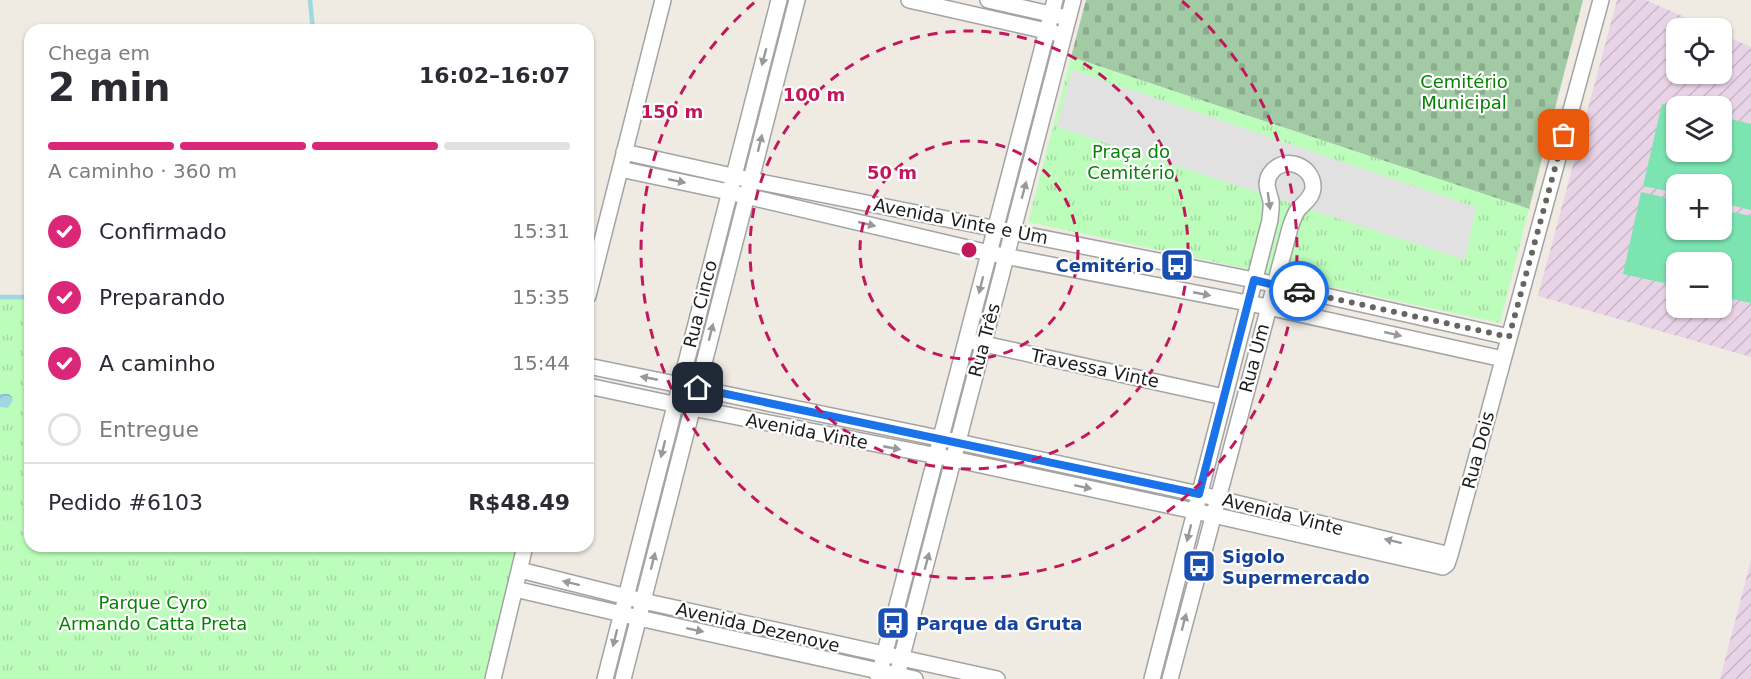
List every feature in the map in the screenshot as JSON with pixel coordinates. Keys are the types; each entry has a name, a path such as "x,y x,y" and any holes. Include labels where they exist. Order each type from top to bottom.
{"street":[{"path":"594,272 663,0"},
{"name":"Rua Cinco","path":"605,679 779,0"},
{"name":"Rua Cinco","path":"623,679 796,0"},
{"path":"909,0 1064,35"},
{"path":"988,0 1053,7 1068,18"},
{"name":"Rua Três","path":"897,677 1073,0"},
{"name":"Rua Dois","path":"1448,560 1601,0"},
{"name":"Rua Três","path":"879,675 1053,7"},
{"name":"Avenida Vinte e Um","path":"624,152 750,180 1254,280 1509,337"},
{"name":"Rua Um","path":"1152,679 1270,220 1271,203 1267,186 1268,178 1277,167 1284,164 1297,164 1307,170 1313,188 1311,195 1295,213 1273,285 1170,679"},
{"name":"Avenida Vinte e Um","path":"620,170 729,192 988,253 1249,303 1503,359"},
{"name":"Travessa Vinte","path":"967,340 1224,397"},
{"name":"Avenida Vinte","path":"594,367 941,438 1217,498 1448,560 1440,568 1213,515 953,459 594,387"},
{"path":"493,679 524,552"},
{"name":"Avenida Dezenove","path":"520,570 643,601 997,679"},
{"path":"904,580 921,584"},
{"name":"Avenida Dezenove","path":"515,589 879,675 915,679"},
{"path":"721,636 725,619"}],"shaded area":[{"path":"1617,0 1646,0 1686,18 1666,18 1666,84 1732,84 1732,38 1751,47 1751,357 1538,296"},
{"path":"1072,70 1476,207 1465,260 1057,127"},
{"path":"1751,560 1751,679 1720,679"}],"green space":[{"name":"Cemitério Municipal","path":"1086,0 1583,0 1529,209 1071,57"},
{"name":"Praça do Cemitério","path":"1071,57 1529,209 1500,323 1028,222"},
{"path":"1662,104 1666,105 1666,162 1732,162 1732,119 1751,124 1751,210 1732,205 1732,174 1666,174 1666,191 1643,186"},
{"path":"1641,192 1666,198 1666,240 1732,240 1732,212 1751,216 1751,303 1732,299 1732,252 1666,252 1666,284 1623,274"},
{"name":"Parque Cyro Armando Catta Preta","path":"24,298 24,552 524,552 492,679 0,679 0,299"}],"water":[{"path":"0,394 9,394 13,400 8,408 0,407"}],"waterway":[{"path":"310,0 312,24"},
{"path":"0,297 24,297"}],"way so far":[{"path":"1299,291 1509,337 1564,135"}],"place":[{"name":"Cemitério","path":"1177,265"},
{"name":"Sigolo Supermercado","path":"1199,566"},
{"name":"Parque da Gruta","path":"893,623"}],"route":[{"path":"698,388 1199,494 1254,280 1299,291"}]}
